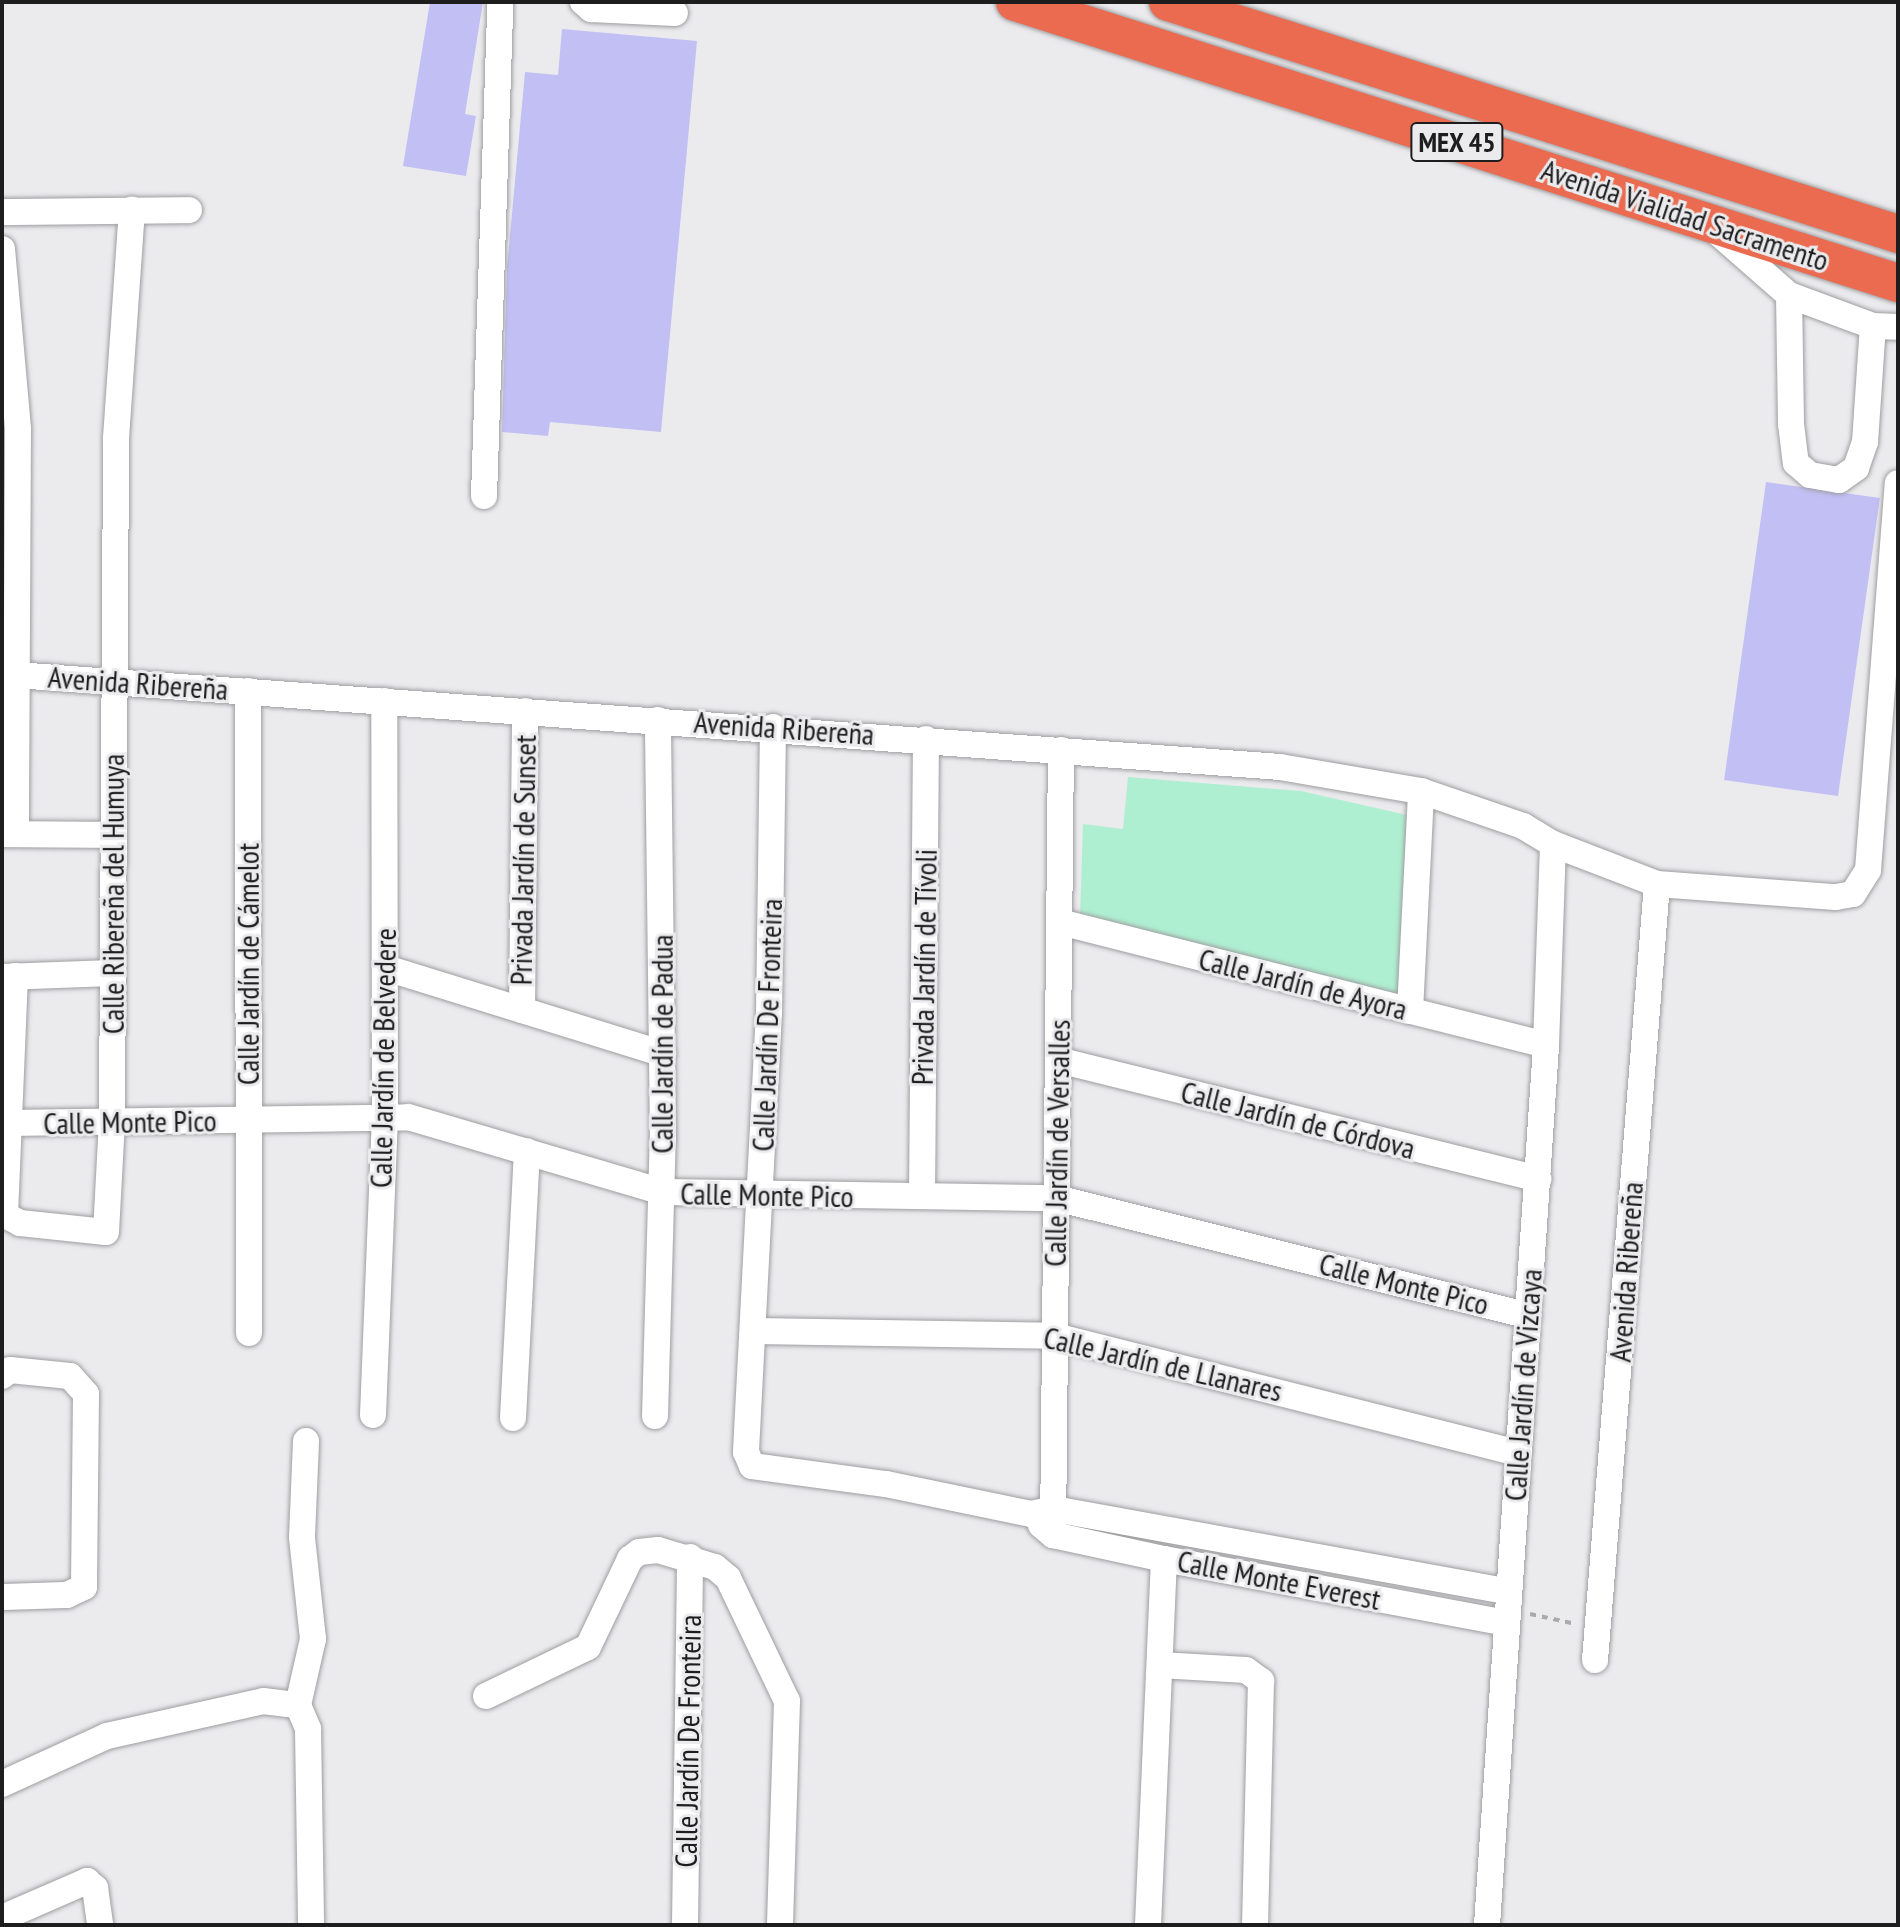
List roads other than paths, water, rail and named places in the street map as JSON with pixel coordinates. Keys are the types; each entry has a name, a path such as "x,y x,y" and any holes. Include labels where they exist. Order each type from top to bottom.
{"highway":[{"name":"Avenida Vialidad Sacramento","path":"1015,2 1898,283"},
{"name":"Avenida Vialidad Sacramento","path":"1168,2 1898,234"}],"street":[{"path":"484,496 500,2"},
{"path":"583,2 591,9 675,13"},
{"name":"Calle Ribereña del Humuya","path":"9,976 8,1219 101,1233 110,1226 112,1122 116,438 132,210"},
{"path":"2,212 189,210"},
{"path":"1705,221 1789,295 1885,326 1865,442 1856,468 1839,480 1810,475 1796,463 1791,424 1789,295"},
{"path":"2,249 18,429 10,675 9,834 113,835"},
{"name":"Avenida Ribereña","path":"10,675 773,727 1280,767 1421,791 1523,826 1553,844 1657,884 1836,897 1853,894 1862,885 1868,870 1898,483"},
{"name":"Calle Jardín de Cámelot","path":"248,691 249,1333"},
{"name":"Calle Jardín de Belvedere","path":"373,1415 385,1117 384,701"},
{"name":"Privada Jardín de Sunset","path":"522,1010 525,711"},
{"name":"Calle Jardín de Padua","path":"655,1416 663,1192 658,720"},
{"name":"Calle Jardín De Fronteira","path":"773,727 771,953 746,1452 752,1466 905,1488 1046,1520"},
{"name":"Privada Jardín de Tívoli","path":"922,1196 926,739"},
{"name":"Calle Jardín de Versalles","path":"1046,1520 1055,1336 1061,750"},
{"path":"1410,1011 1421,791"},
{"name":"Calle Jardín de Vizcaya","path":"1487,1925 1538,1179 1553,844"},
{"name":"Avenida Ribereña","path":"1595,1660 1657,884"},
{"name":"Calle Jardín de Ayora","path":"1060,922 1546,1045"},
{"path":"386,968 663,1054"},
{"path":"9,976 113,973"},
{"name":"Calle Jardín de Córdova","path":"1058,1060 1538,1179"},
{"name":"Calle Monte Pico","path":"7,1123 385,1117 434,1123 663,1192 760,1198 1056,1198 1528,1316"},
{"path":"513,1418 527,1151"},
{"name":"Calle Jardín de Llanares","path":"753,1331 1055,1336 1518,1453"},
{"path":"2,1376 10,1370 70,1376 86,1394 84,1587 67,1595 2,1597"},
{"path":"306,1441 302,1537 313,1639 298,1705 308,1729 311,1925"},
{"name":"Calle Monte Everest","path":"1046,1520 1164,1559 1507,1608"},
{"name":"Calle Monte Everest","path":"1046,1520 1507,1608"},
{"path":"486,1696 588,1647 630,1559 639,1552 658,1550 690,1557 728,1578 781,1682 790,1721 780,1925"},
{"name":"Calle Jardín De Fronteira","path":"685,1925 690,1557"},
{"path":"1148,1925 1164,1559"},
{"path":"1160,1665 1252,1671 1261,1681 1255,1925"},
{"path":"2,1784 107,1736 263,1701 298,1705"},
{"path":"2,1918 87,1881 95,1888 100,1925"}]}
